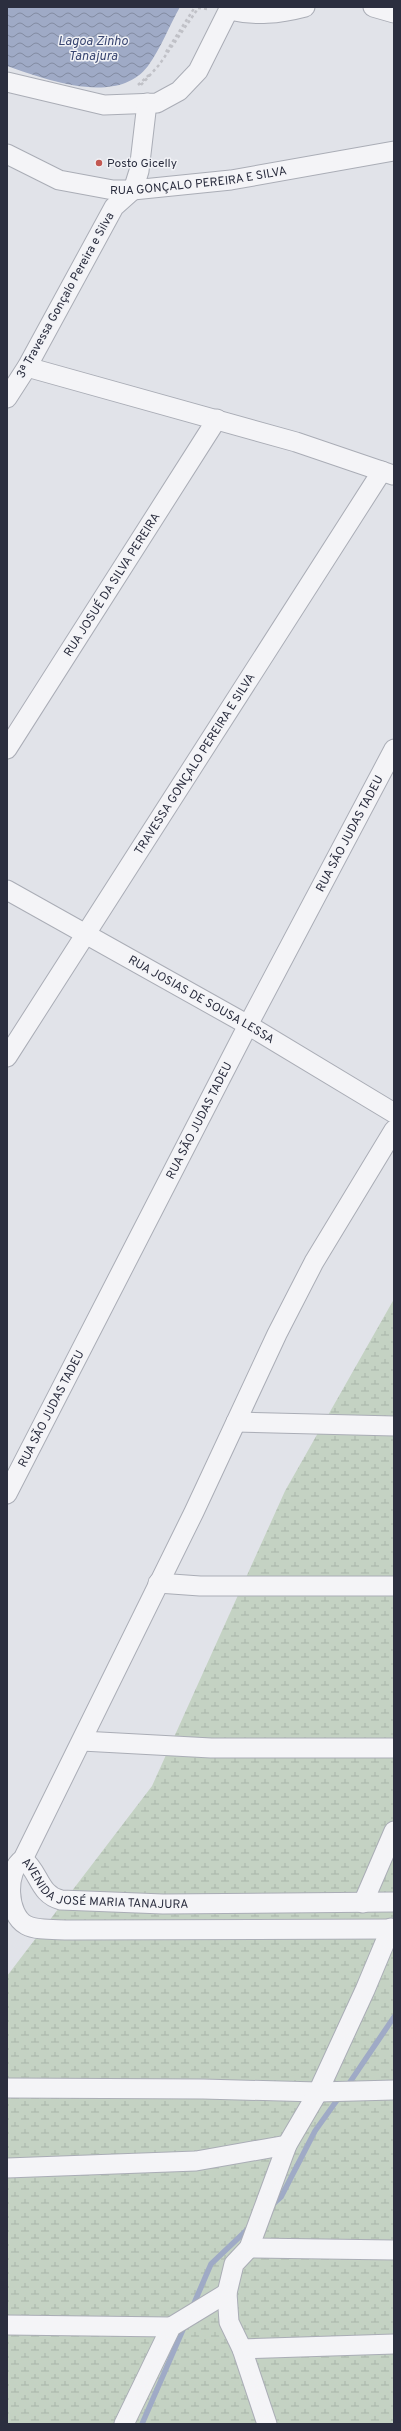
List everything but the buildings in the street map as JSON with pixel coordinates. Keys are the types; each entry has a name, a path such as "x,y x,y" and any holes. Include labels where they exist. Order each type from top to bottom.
{"street":[{"path":"7,82 104,105 157,103 179,91 198,71 229,9 263,15 280,14 305,7"},
{"path":"373,7 394,13"},
{"path":"133,190 139,171 147,103"},
{"name":"RUA GONÇALO PEREIRA E SILVA","path":"7,154 60,180 113,190 133,190 231,180 394,151"},
{"name":"3ª Travessa Gonçalo Pereira e Silva","path":"7,398 27,367 114,207 133,190"},
{"path":"27,367 217,419 388,473"},
{"name":"RUA JOSUÉ DA SILVA PEREIRA","path":"7,749 217,419"},
{"name":"TRAVESSA GONÇALO PEREIRA E SILVA","path":"7,1057 388,473"},
{"name":"RUA SÃO JUDAS TADEU","path":"7,1494 248,1026 394,749"},
{"name":"RUA JOSIAS DE SOUSA LESSA","path":"7,890 248,1026 394,1113"},
{"path":"23,1859 82,1741 314,1262 394,1130"},
{"path":"236,1422 394,1426"},
{"path":"158,1583 200,1586 394,1586"},
{"path":"82,1741 211,1748 394,1748"},
{"path":"363,1903 394,1831"},
{"name":"AVENIDA JOSÉ MARIA TANAJURA","path":"392,1929 70,1930 27,1926 12,1922 12,1880 18,1863 23,1859 31,1867 44,1892 52,1898 61,1900 163,1904 394,1902"},
{"path":"163,1904 164,1930"},
{"path":"267,2424 242,2349 229,2322 227,2293 234,2264 249,2248 287,2145 318,2092 366,1990 392,1929"},
{"path":"7,2088 318,2092 394,2090"},
{"path":"7,2168 196,2161 287,2145"},
{"path":"249,2248 394,2250"},
{"path":"7,2325 171,2327 227,2293"},
{"path":"124,2424 171,2327"},
{"path":"242,2349 394,2344"}],"path":[{"path":"195,7 157,66 134,88 152,75 199,7"}],"green space":[{"path":"394,1299 394,2424 7,2424 7,1976 152,1786 285,1491"}],"water":[{"name":"Lagoa Zinho Tanajura","path":"7,7 180,7 157,52 148,66 135,78 118,85 100,87 60,83 7,66"}],"waterway":[{"path":"346,2088 394,2017"},
{"path":"272,2205 281,2197 315,2131 340,2096"},
{"path":"192,2308 211,2264 250,2227"},
{"path":"142,2424 185,2325"}],"place":[{"name":"Posto Gicelly","path":"99,163"}]}
